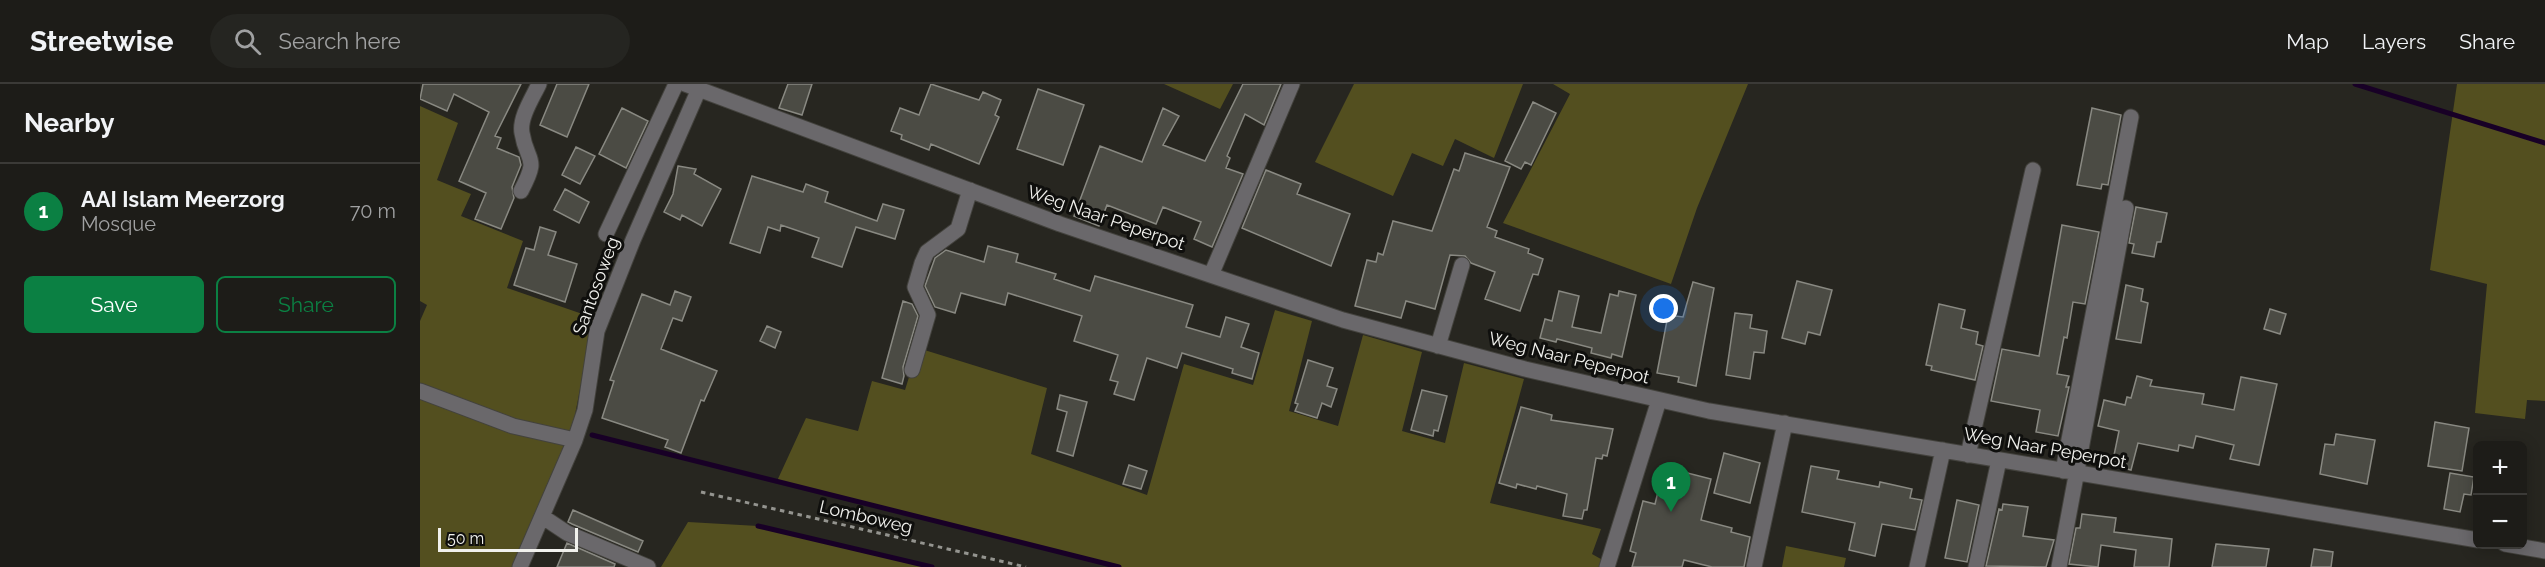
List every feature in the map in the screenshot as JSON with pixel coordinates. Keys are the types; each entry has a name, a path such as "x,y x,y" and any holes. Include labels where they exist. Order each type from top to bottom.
{"street":[{"path":"521,190 530,174 532,162 521,132 539,84"},
{"path":"606,234 676,84"},
{"path":"1211,275 1292,84"},
{"name":"Weg Naar Peperpot","path":"692,87 970,190 1343,320 1537,372 1659,400 1785,423 2473,539"},
{"name":"Santosoweg","path":"520,567 575,440 585,410 597,332 692,87"},
{"path":"2060,567 2070,472 2131,117"},
{"path":"1968,455 2033,170"},
{"path":"912,370 928,315 915,287 922,263 927,252 958,229 970,190"},
{"path":"2070,472 2126,208"},
{"path":"1438,346 1461,264"},
{"path":"420,391 513,426 575,440"},
{"path":"1607,567 1659,400"},
{"path":"1754,567 1785,423"},
{"path":"1917,567 1943,450"},
{"path":"1976,567 1999,460"},
{"path":"543,518 567,533 648,567"},
{"path":"2527,548 2545,551"}],"path":[{"name":"Lomboweg","path":"701,492 1026,567"}],"shaded area":[{"path":"1164,84 1233,84 1220,109"},
{"path":"1354,84 1523,84 1494,158 1455,139 1443,166 1412,153 1393,196 1315,162"},
{"path":"1553,84 1748,84 1697,208 1671,284 1503,223 1570,94"},
{"path":"2457,84 2545,84 2545,401 2527,400 2525,419 2475,413 2487,284 2430,270"},
{"path":"420,106 458,123 437,180 471,194 461,216 523,241 507,288 594,318 571,435 514,421 420,385 420,321 427,305 420,301"},
{"path":"1275,310 1312,321 1289,411 1338,426 1363,335 1422,352 1402,431 1445,443 1464,363 1524,379 1490,503 1601,529 1592,554 1615,567 1119,567 777,481 806,418 858,431 872,381 905,390 918,348 1047,388 1031,454 1147,495 1184,364 1253,385"},
{"path":"420,395 568,445 512,567 420,567"},
{"path":"688,522 758,526 932,567 661,567"},
{"path":"1786,546 1846,558 1844,567 1782,567"}],"building":[{"path":"423,84 521,84 495,136 501,138 497,148 519,157 521,165 512,187 514,198 501,229 475,219 486,193 459,181 489,112 454,94 447,111 420,99"},
{"path":"557,84 589,84 567,137 540,125"},
{"path":"788,84 812,84 802,115 779,108"},
{"path":"931,84 979,100 983,92 1001,100 995,115 999,117 979,164 931,144 929,150 901,139 902,135 891,131 900,108 919,115"},
{"path":"1243,84 1281,84 1264,125 1245,114 1227,156 1230,158 1226,168 1243,174 1212,247 1194,239 1201,222 1163,207 1156,224 1107,205 1099,226 1074,216 1100,146 1142,162 1163,108 1179,116 1163,145 1205,161"},
{"path":"1038,89 1084,105 1063,165 1017,149"},
{"path":"1533,102 1556,113 1531,165 1525,162 1521,169 1505,161"},
{"path":"622,108 648,121 626,168 599,154"},
{"path":"2092,108 2121,115 2108,185 2102,184 2101,189 2077,185"},
{"path":"576,147 595,156 580,184 562,175"},
{"path":"1465,153 1510,167 1487,227 1497,231 1495,237 1529,249 1528,253 1543,259 1538,275 1533,274 1520,311 1485,299 1495,272 1471,263 1465,256 1450,255 1435,309 1406,301 1401,318 1355,306 1367,260 1376,262 1378,253 1383,255 1393,221 1432,231 1454,169 1459,171"},
{"path":"678,166 696,169 694,174 721,189 702,226 682,215 680,220 664,212 673,194"},
{"path":"1266,170 1301,184 1297,194 1350,214 1331,266 1242,228"},
{"path":"752,176 803,192 806,184 828,192 825,202 877,221 883,204 904,210 895,239 856,227 842,267 812,257 819,238 781,225 780,231 768,227 760,253 730,243"},
{"path":"565,189 589,202 579,223 554,210"},
{"path":"2136,207 2167,213 2161,242 2157,242 2154,257 2132,253 2134,244 2129,243"},
{"path":"2062,225 2099,232 2085,304 2073,302 2067,338 2064,337 2057,374 2069,376 2066,387 2069,387 2058,436 2036,432 2040,410 1991,401 2002,349 2039,356"},
{"path":"540,227 556,232 548,255 577,264 565,302 514,285 526,248 534,250"},
{"path":"988,246 1018,254 1016,262 1056,274 1054,279 1090,291 1095,276 1193,305 1186,327 1220,337 1226,317 1249,324 1241,347 1259,353 1252,379 1232,373 1233,369 1182,353 1177,368 1147,358 1134,400 1114,394 1118,382 1110,380 1118,355 1074,341 1082,316 1008,293 1005,305 961,293 955,313 935,307 925,286 935,258 946,250 984,262"},
{"path":"1797,281 1832,290 1820,335 1808,332 1805,344 1782,338"},
{"path":"1693,282 1714,288 1696,386 1678,382 1679,377 1657,373 1668,315 1683,317"},
{"path":"2126,285 2143,289 2141,301 2148,303 2141,343 2116,339"},
{"path":"675,291 691,297 682,321 673,318 661,349 717,371 704,401 701,400 681,453 665,447 668,440 602,418 614,381 610,380 642,294 670,305"},
{"path":"1559,291 1579,296 1572,327 1601,333 1610,294 1618,296 1619,291 1636,295 1622,357 1612,354 1611,358 1591,353 1592,348 1557,339 1556,342 1540,338 1545,319 1552,321"},
{"path":"903,301 912,304 918,316 903,367 902,384 882,378"},
{"path":"1939,304 1965,310 1961,328 1978,332 1976,344 1983,346 1975,380 1931,370 1932,366 1926,365"},
{"path":"2270,309 2286,314 2280,334 2264,329"},
{"path":"1735,313 1752,315 1750,328 1767,331 1764,353 1754,352 1750,379 1726,375"},
{"path":"767,326 781,332 775,348 760,341"},
{"path":"1308,360 1333,368 1327,386 1337,389 1331,407 1322,403 1317,418 1295,411 1298,404 1295,403"},
{"path":"2137,376 2152,380 2150,386 2204,394 2202,404 2234,410 2241,377 2277,384 2259,465 2230,459 2234,445 2196,436 2193,448 2179,445 2178,451 2138,443 2131,470 2112,465 2119,431 2098,426 2104,400 2125,405 2127,397 2131,398"},
{"path":"1422,390 1447,396 1438,431 1434,430 1433,436 1411,430"},
{"path":"1060,395 1087,402 1073,456 1057,451 1067,412 1057,409"},
{"path":"1521,407 1552,415 1551,420 1613,429 1607,456 1603,455 1602,459 1596,458 1587,510 1584,510 1582,519 1563,516 1567,494 1537,486 1536,489 1517,484 1516,488 1499,483"},
{"path":"2435,422 2469,428 2462,471 2428,466"},
{"path":"2336,434 2375,440 2367,484 2320,474 2325,444 2334,445"},
{"path":"1724,453 1760,463 1750,503 1714,493"},
{"path":"1129,465 1147,471 1141,489 1123,484"},
{"path":"1811,466 1839,471 1837,479 1879,487 1880,482 1912,489 1910,498 1922,500 1915,530 1882,524 1875,556 1849,550 1855,523 1802,512"},
{"path":"1664,467 1711,479 1701,520 1732,528 1731,532 1750,537 1744,567 1712,567 1684,560 1682,567 1632,567 1636,553 1630,551 1643,501 1655,504"},
{"path":"2450,473 2473,477 2471,495 2464,494 2460,512 2444,509"},
{"path":"1957,500 1979,505 1967,562 1945,558"},
{"path":"2003,504 2028,507 2023,536 2054,540 2046,567 1986,566 1999,509 2002,510"},
{"path":"573,510 643,541 638,552 568,522"},
{"path":"2082,514 2116,518 2114,532 2172,539 2169,567 2134,567 2136,550 2101,545 2098,567 2069,564 2076,528 2080,528"},
{"path":"567,543 615,564 614,567 557,567"},
{"path":"2216,544 2269,549 2266,567 2212,567"},
{"path":"2314,549 2333,552 2331,567 2311,567"}],"waterway":[{"path":"2355,84 2545,143"},
{"path":"592,435 1119,567"},
{"path":"758,526 932,567"}],"place":[{"name":"AAI Islam Meerzorg","path":"1671,512"}]}
